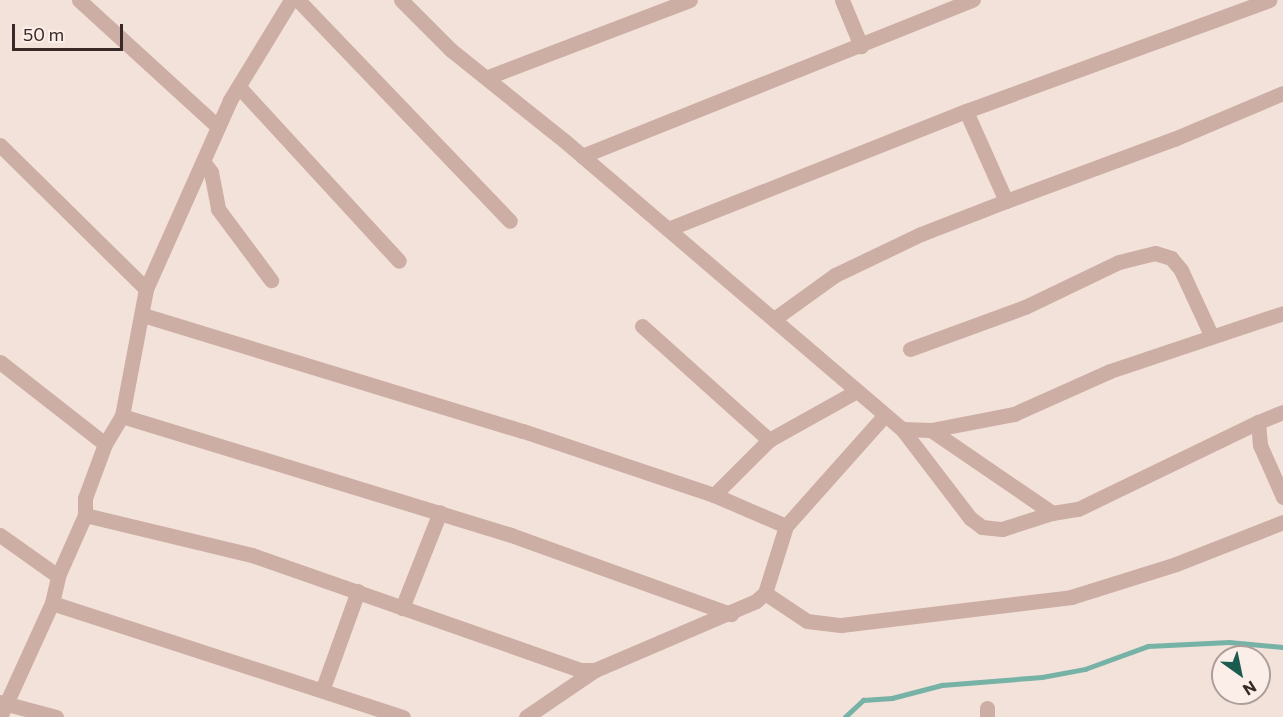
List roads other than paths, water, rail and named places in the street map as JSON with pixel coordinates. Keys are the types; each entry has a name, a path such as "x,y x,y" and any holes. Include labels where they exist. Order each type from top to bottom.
{"street":[{"path":"79,0 218,127"},
{"path":"0,717 3,702 52,603 58,576 84,515 85,498 105,444 122,416 146,290 205,164 218,127 291,0"},
{"path":"298,0 510,221"},
{"path":"401,0 451,50 488,77 774,319 855,392 902,429 970,518 982,527 1002,529 1052,513 1078,509 1283,412"},
{"path":"488,77 690,0"},
{"path":"842,0 861,46"},
{"path":"582,156 973,0"},
{"path":"668,229 966,111 1269,0"},
{"path":"239,87 399,261"},
{"path":"774,319 835,275 921,234 1174,139 1283,93"},
{"path":"966,111 1006,201"},
{"path":"0,145 146,290"},
{"path":"205,164 212,172 218,209 271,280"},
{"path":"910,349 1024,307 1119,262 1155,253 1171,258 1180,270 1211,335"},
{"path":"902,429 931,430 1014,414 1110,371 1211,335 1231,333 1283,312"},
{"path":"143,315 523,431 714,495 786,526"},
{"path":"642,326 769,440"},
{"path":"0,362 105,444"},
{"path":"714,495 769,440 855,392"},
{"path":"122,416 440,512 731,614"},
{"path":"526,717 595,670 731,614 765,593 786,526 884,416"},
{"path":"1258,422 1260,445 1283,497"},
{"path":"931,430 1052,513"},
{"path":"402,608 440,512"},
{"path":"84,515 252,555 581,670 595,670"},
{"path":"765,593 807,621 841,625 1071,597 1176,564 1283,522"},
{"path":"0,536 58,576"},
{"path":"323,688 357,591"},
{"path":"52,603 323,688 403,717"},
{"path":"3,702 56,717"}],"waterway":[{"path":"845,717 863,700 892,698 942,685 1042,677 1085,669 1148,646 1229,642 1283,647"}]}
